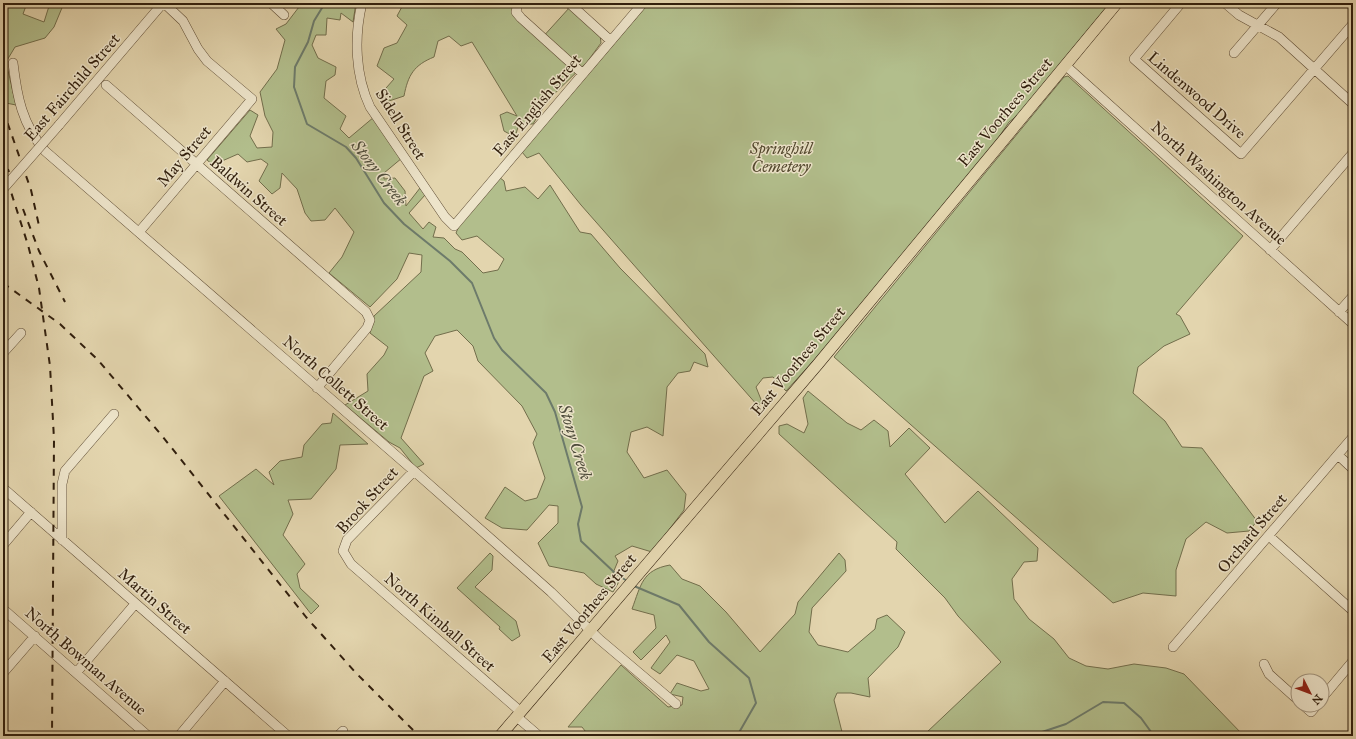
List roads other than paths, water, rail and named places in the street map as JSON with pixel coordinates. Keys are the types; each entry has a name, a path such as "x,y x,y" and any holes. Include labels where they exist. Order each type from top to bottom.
{"main road":[{"name":"East Voorhees Street","path":"500,736 818,364 1117,3"}],"street":[{"name":"May Street","path":"139,232 252,99 207,61 198,49 183,21 164,3"},
{"name":"East Fairchild Street","path":"3,189 164,3"},
{"path":"271,3 284,15"},
{"name":"Sidell Street","path":"362,3 358,22 357,42 363,91 374,114 445,217 454,226"},
{"path":"569,3 611,40"},
{"name":"East English Street","path":"454,226 643,3"},
{"name":"Lindenwood Drive","path":"1180,3 1134,59 1241,154 1314,68"},
{"path":"1225,3 1239,15 1278,37 1353,104"},
{"path":"1234,53 1277,3"},
{"path":"517,7 521,18 583,74"},
{"path":"1314,68 1353,24"},
{"name":"North Collett Street","path":"13,63 16,86 24,120 35,140 45,151 414,471 551,592 591,631 676,704"},
{"name":"North Washington Avenue","path":"1065,65 1353,324"},
{"name":"Baldwin Street","path":"106,85 366,312 370,320 367,328 317,388"},
{"path":"1270,250 1353,153"},
{"path":"1340,312 1353,296"},
{"path":"3,353 21,333"},
{"path":"62,540 62,484 65,471 114,414"},
{"name":"Orchard Street","path":"1172,647 1353,437"},
{"path":"1338,455 1353,469"},
{"name":"Brook Street","path":"343,551 347,540 414,471"},
{"name":"Martin Street","path":"3,488 288,736"},
{"path":"3,545 31,512"},
{"path":"1269,536 1353,611"},
{"name":"North Kimball Street","path":"343,551 351,564 519,715 539,736"},
{"path":"76,673 135,604"},
{"name":"North Bowman Avenue","path":"3,609 148,736"},
{"path":"3,673 34,636"},
{"path":"1330,688 1353,661"},
{"path":"1264,664 1268,674 1290,693"},
{"path":"179,736 225,682"}],"waterway":[{"name":"Stony Creek","path":"325,3 314,21 308,42 295,67 294,87 307,124 346,147 356,158 384,203 404,224 450,261 472,283 494,338 502,350 546,393 555,412 582,507 578,524 581,541 615,573 627,581"},
{"name":"Stony Creek","path":"634,586 679,605 709,642 749,678 756,703 737,736"},
{"name":"Stony Creek","path":"1039,736 1042,732 1066,724 1103,702 1124,703 1141,718 1154,736"}],"railway":[{"path":"3,110 31,190 40,230"},
{"path":"3,156 9,172"},
{"path":"3,167 28,245 39,288 50,366 54,439 52,736"},
{"path":"23,209 39,251 65,302"},
{"path":"3,283 60,324 98,360 163,437 306,617 356,673 419,736"}],"park label":[{"name":"Springhill Cemetery","path":"781,157"}]}
